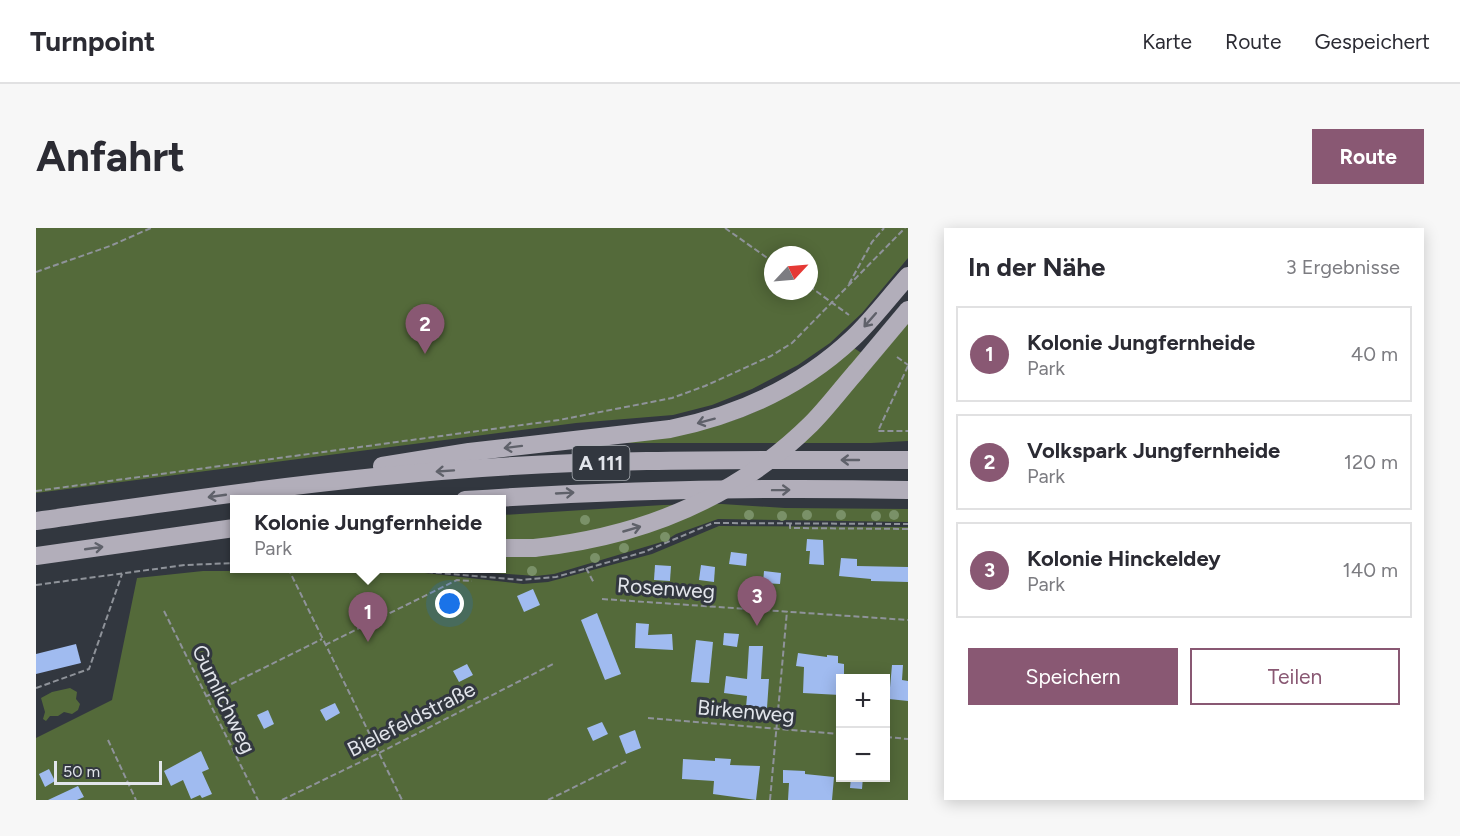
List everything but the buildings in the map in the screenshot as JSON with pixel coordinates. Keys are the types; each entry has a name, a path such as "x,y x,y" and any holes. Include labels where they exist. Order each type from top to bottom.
{"highway":[{"path":"296,484 395,463 580,438 670,429 731,413 790,385 834,355 868,323 908,276"},
{"path":"506,548 534,548 568,544 612,535 657,522 697,506 737,483 783,450 813,422 908,310"},
{"name":"A 111","path":"36,521 296,484 442,471 572,463 698,460 908,460"},
{"name":"A 111","path":"506,497 571,493 908,490"},
{"path":"36,556 230,533"}],"path":[{"path":"36,272 110,246 151,228"},
{"path":"725,228 764,255"},
{"path":"848,286 860,261 884,228"},
{"path":"36,491 559,420 672,398 705,386 771,356 792,343 904,228"},
{"path":"818,292 849,315"},
{"path":"897,357 908,365 878,431 908,431"},
{"path":"790,522 790,528 908,529"},
{"path":"440,573 521,580 556,577 644,552 713,523 908,524"},
{"path":"36,585 185,565 230,563"},
{"path":"586,568 594,584"},
{"path":"290,573 402,800"},
{"path":"36,688 89,669 122,574"},
{"path":"325,645 458,580 472,582"},
{"name":"Rosenweg","path":"602,599 908,620"},
{"name":"Gumlichweg","path":"164,610 258,800"},
{"path":"770,800 787,611"},
{"path":"207,696 322,639"},
{"name":"Bielefeldstraße","path":"282,800 553,664"},
{"name":"Birkenweg","path":"648,718 836,734"},
{"path":"890,737 908,739"},
{"path":"108,740 136,800"},
{"path":"548,800 627,761"}],"green space":[{"path":"36,228 908,228 908,258 862,313 830,343 798,365 752,389 712,405 673,415 576,423 36,493"},
{"path":"908,323 908,441 620,443 703,429 750,414 791,392 854,348 875,362"},
{"path":"722,504 785,508 908,509 908,522 718,519 676,534 665,541 554,574 536,576 493,573 506,573 506,515 663,505"},
{"path":"719,526 908,527 908,800 36,800 36,738 112,700 137,578 203,571 425,573 523,584 548,582 652,554"},
{"path":"70,688 77,692 76,699 80,704 78,710 72,714 64,712 58,716 50,716 46,721 43,719 45,712 41,698 52,692"}],"place":[{"name":"Volkspark Jungfernheide","path":"425,354"},
{"name":"Kolonie Hinckeldey","path":"757,626"},
{"name":"Kolonie Jungfernheide","path":"368,642"}]}
